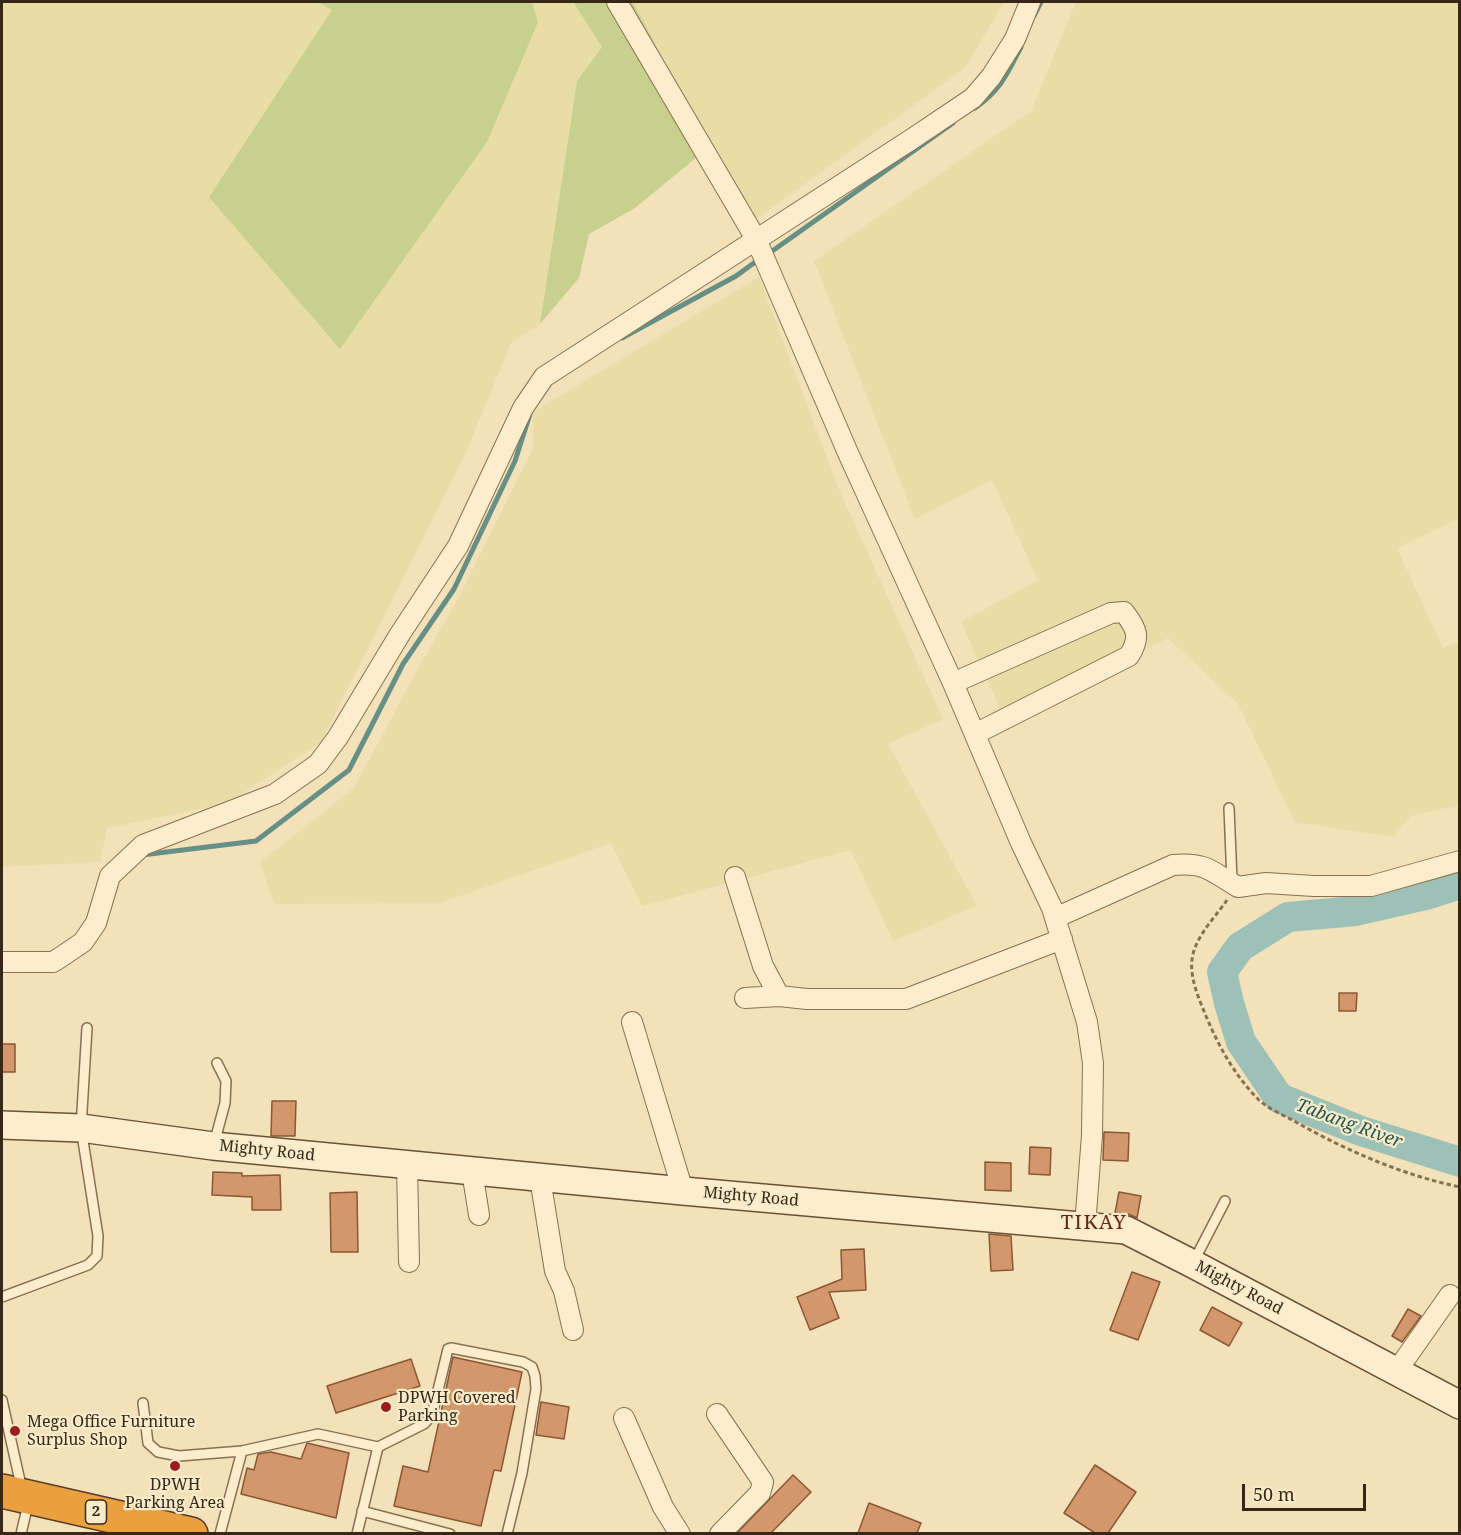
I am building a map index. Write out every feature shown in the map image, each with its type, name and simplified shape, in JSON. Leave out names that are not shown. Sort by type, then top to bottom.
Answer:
[{"type":"highway","name":"2","points":[[18,1494],[103,1519],[191,1533]]},
{"type":"street","points":[[617,2],[756,239],[1055,918],[1087,1022],[1093,1063],[1092,1135],[1085,1226]]},
{"type":"street","points":[[2,962],[53,962],[61,957],[83,942],[96,923],[110,876],[143,845],[275,794],[318,764],[338,737],[400,634],[458,546],[523,408],[544,377],[973,98],[991,77],[1015,39],[1030,2]]},
{"type":"street","points":[[953,683],[1111,613],[1124,612],[1136,628],[1136,645],[1129,656],[975,735]]},
{"type":"street","points":[[1055,918],[1173,865],[1191,863],[1217,872],[1235,885],[1266,883],[1371,886],[1460,861]]},
{"type":"street","points":[[735,877],[764,966],[779,996]]},
{"type":"street","points":[[745,998],[779,996],[807,999],[906,999],[1062,939]]},
{"type":"street","points":[[633,1022],[683,1191]]},
{"type":"street","name":"Mighty Road","points":[[2,1125],[81,1128],[213,1146],[540,1178],[1126,1230],[1460,1405]]},
{"type":"street","points":[[407,1165],[409,1262]]},
{"type":"street","points":[[472,1171],[479,1215]]},
{"type":"street","points":[[540,1178],[555,1271],[564,1291],[573,1330]]},
{"type":"street","points":[[1396,1372],[1450,1295]]},
{"type":"street","points":[[717,1414],[763,1482],[760,1493],[720,1533]]},
{"type":"street","points":[[624,1418],[663,1507],[680,1533]]},
{"type":"lane","points":[[1229,808],[1235,885]]},
{"type":"lane","points":[[2,1297],[88,1265],[97,1256],[98,1236],[81,1128],[87,1028]]},
{"type":"lane","points":[[213,1146],[225,1103],[226,1081],[217,1063]]},
{"type":"lane","points":[[1193,1264],[1225,1201]]},
{"type":"lane","points":[[143,1403],[148,1443],[159,1452],[178,1456],[242,1451],[318,1434],[378,1447],[424,1424],[432,1415],[447,1352],[451,1348],[523,1362],[532,1367],[536,1389],[522,1473],[507,1533]]},
{"type":"lane","points":[[2,1400],[18,1494],[21,1533]]},
{"type":"lane","points":[[357,1533],[378,1447]]},
{"type":"lane","points":[[220,1533],[242,1451]]},
{"type":"lane","points":[[362,1510],[450,1533]]},
{"type":"path","points":[[1235,885],[1193,953],[1192,975],[1202,1007],[1216,1039],[1239,1078],[1262,1102],[1329,1141],[1429,1181],[1460,1186]]},
{"type":"shaded area","points":[[2,2],[317,2],[332,10],[209,197],[538,23],[532,2],[573,2],[602,47],[577,81],[540,324],[511,343],[465,455],[321,742],[228,803],[107,828],[100,862],[2,867]]},
{"type":"shaded area","points":[[633,2],[1004,2],[965,68],[755,220],[710,148]]},
{"type":"shaded area","points":[[1076,2],[1459,2],[1459,518],[1397,548],[1443,648],[1459,642],[1459,805],[1411,816],[1393,837],[1295,822],[1238,704],[1168,638],[1007,724],[961,622],[1038,580],[992,480],[915,519],[814,261],[1031,111]]},
{"type":"shaded area","points":[[759,277],[837,485],[943,719],[888,744],[977,906],[893,941],[851,850],[642,906],[611,843],[440,903],[274,904],[260,862],[354,788],[458,599],[533,448],[533,412]]},
{"type":"green space","points":[[317,2],[532,2],[538,22],[487,142],[340,349],[209,197],[332,10]]},
{"type":"green space","points":[[573,2],[633,2],[710,148],[635,208],[589,234],[579,278],[540,324],[577,81],[602,47]]},
{"type":"building","points":[[1339,993],[1357,993],[1356,1011],[1339,1011]]},
{"type":"building","points":[[2,1044],[15,1044],[15,1072],[2,1072]]},
{"type":"building","points":[[272,1101],[296,1101],[295,1136],[271,1136]]},
{"type":"building","points":[[1104,1132],[1129,1133],[1128,1161],[1103,1160]]},
{"type":"building","points":[[1030,1147],[1051,1148],[1050,1175],[1029,1174]]},
{"type":"building","points":[[985,1162],[1011,1163],[1011,1191],[985,1190]]},
{"type":"building","points":[[213,1172],[242,1173],[242,1176],[280,1175],[281,1210],[252,1210],[252,1197],[212,1195]]},
{"type":"building","points":[[357,1192],[358,1252],[331,1252],[330,1193]]},
{"type":"building","points":[[1119,1192],[1141,1196],[1137,1218],[1128,1214],[1115,1213]]},
{"type":"building","points":[[989,1234],[1011,1236],[1013,1270],[991,1271]]},
{"type":"building","points":[[864,1249],[866,1290],[829,1292],[839,1318],[810,1330],[797,1297],[842,1279],[841,1250]]},
{"type":"building","points":[[1132,1272],[1160,1282],[1138,1340],[1110,1330]]},
{"type":"building","points":[[1212,1307],[1242,1323],[1229,1346],[1200,1330]]},
{"type":"building","points":[[1408,1309],[1421,1316],[1402,1342],[1392,1336]]},
{"type":"building","points":[[453,1357],[522,1372],[501,1471],[494,1470],[481,1526],[394,1506],[403,1466],[428,1472]]},
{"type":"building","points":[[411,1359],[420,1386],[336,1413],[327,1386]]},
{"type":"building","points":[[541,1402],[569,1407],[564,1439],[536,1435]]},
{"type":"building","points":[[307,1443],[349,1453],[336,1518],[241,1494],[247,1468],[254,1470],[258,1454],[271,1452],[301,1459]]},
{"type":"building","points":[[1095,1465],[1136,1492],[1108,1533],[1095,1533],[1064,1513]]},
{"type":"building","points":[[793,1475],[811,1492],[771,1533],[737,1533]]},
{"type":"building","points":[[869,1503],[921,1523],[917,1533],[858,1533]]},
{"type":"waterway","points":[[1034,16],[1041,2]]},
{"type":"waterway","points":[[975,108],[997,88],[1021,47]]},
{"type":"waterway","points":[[768,254],[953,123]]},
{"type":"waterway","points":[[622,338],[736,276],[758,260]]},
{"type":"waterway","points":[[142,855],[256,841],[349,770],[403,664],[454,589],[515,461],[530,414]]},
{"type":"waterway","name":"Tabang River","points":[[1460,884],[1426,895],[1356,911],[1288,917],[1240,947],[1222,972],[1241,1042],[1279,1098],[1361,1131],[1460,1162]]},
{"type":"place","name":"DPWH Covered Parking","points":[[386,1407]]},
{"type":"place","name":"Mega Office Furniture Surplus Shop","points":[[15,1431]]},
{"type":"place","name":"DPWH Parking Area","points":[[175,1466]]},
{"type":"district","name":"TIKAY","points":[[1094,1223]]}]
